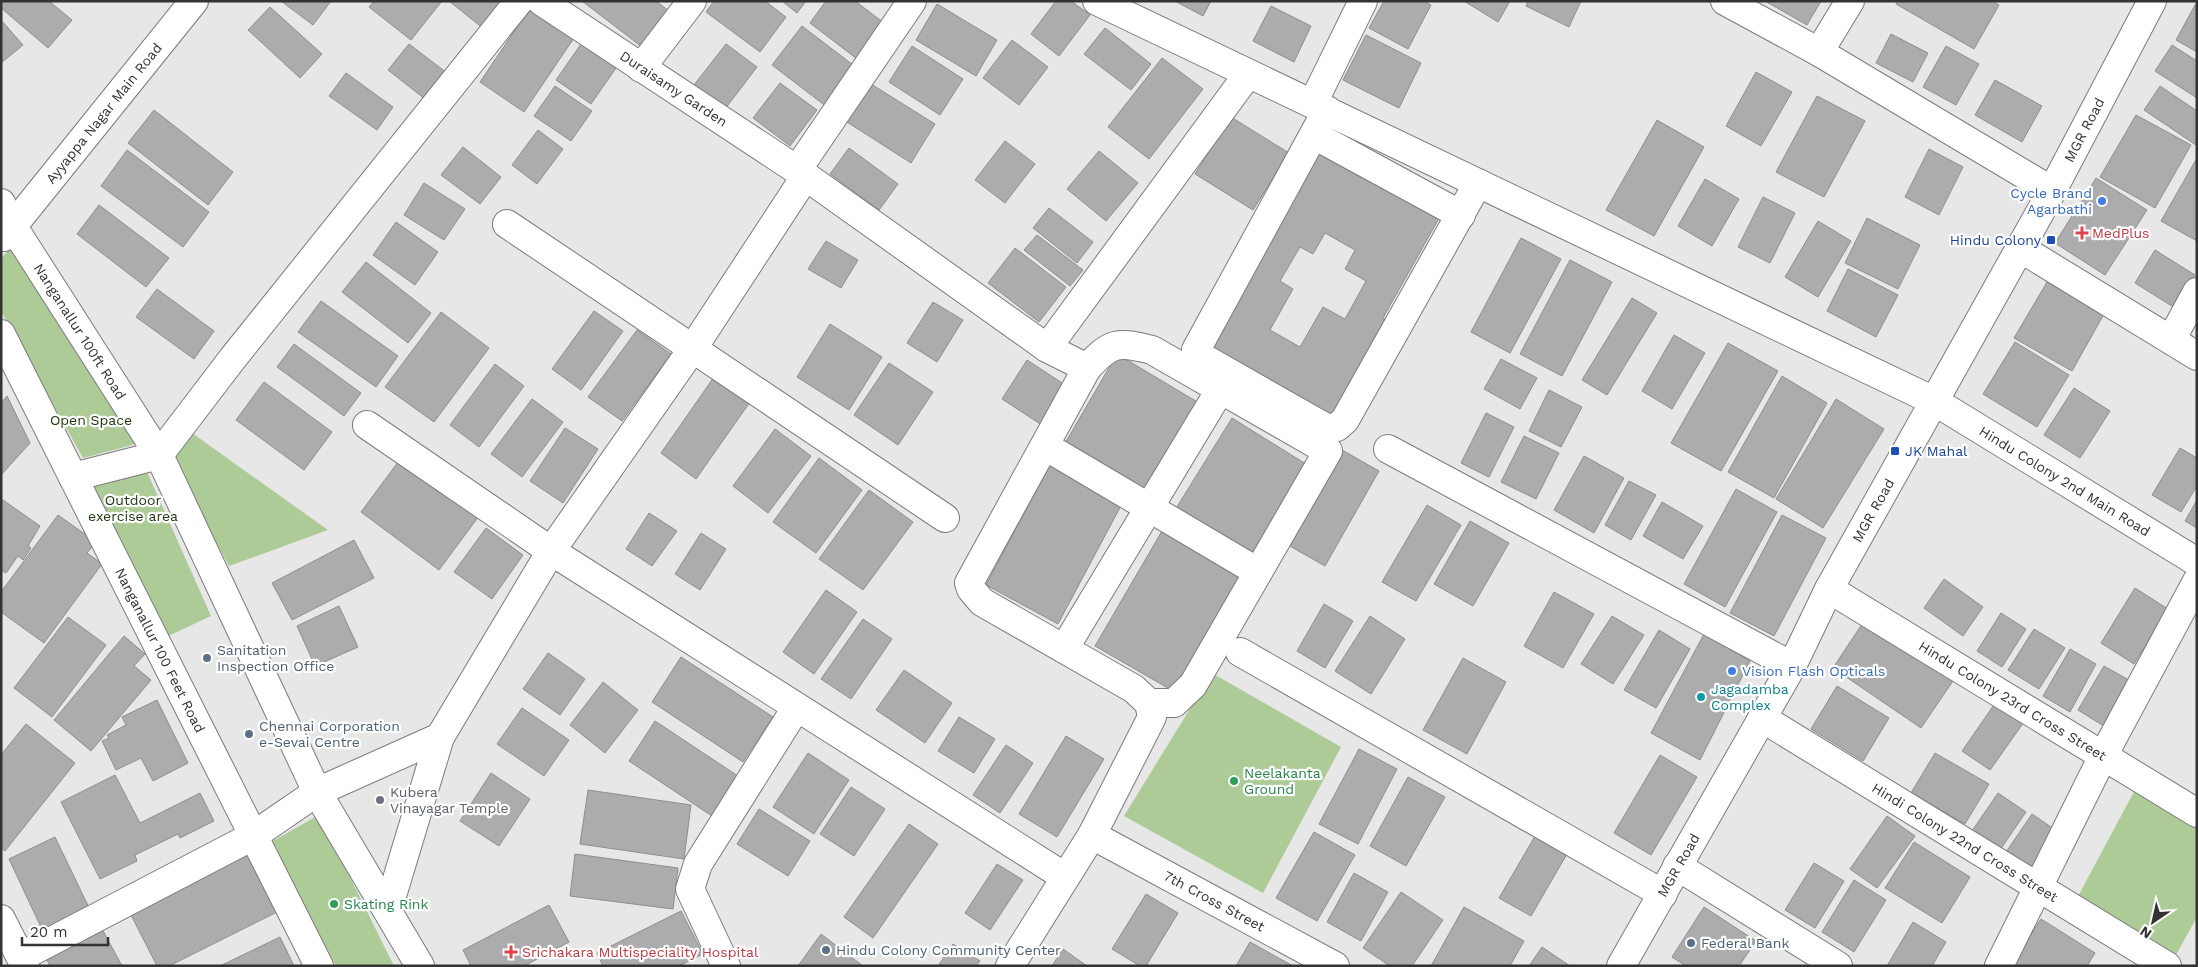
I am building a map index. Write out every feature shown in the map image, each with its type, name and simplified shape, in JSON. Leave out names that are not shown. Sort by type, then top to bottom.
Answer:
[{"type":"street","name":"Ayyappa Nagar Main Road","points":[[5,223],[194,1]]},
{"type":"street","points":[[73,478],[159,455],[233,358],[519,1]]},
{"type":"street","name":"Duraisamy Garden","points":[[541,1],[801,174],[1047,348],[1087,368]]},
{"type":"street","points":[[641,68],[692,1]]},
{"type":"street","points":[[388,909],[440,737],[551,551],[693,348],[801,174],[912,1]]},
{"type":"street","name":"Hindu Colony 2nd Main Road","points":[[1097,1],[1934,401],[2197,562]]},
{"type":"street","points":[[1363,1],[1320,107],[1314,134],[1196,350],[1198,355],[1328,428],[1337,427],[1345,420],[1478,183]]},
{"type":"street","points":[[1725,1],[1819,52],[2052,191]]},
{"type":"street","points":[[1819,52],[1850,1]]},
{"type":"street","name":"MGR Road","points":[[1621,966],[1792,666],[1829,589],[2052,191],[2152,1]]},
{"type":"street","points":[[1047,348],[1248,74]]},
{"type":"street","points":[[1314,134],[1461,215]]},
{"type":"street","name":"Nanganallur 100ft Road","points":[[5,223],[159,455],[317,792],[420,966]]},
{"type":"street","points":[[507,224],[945,518]]},
{"type":"street","points":[[2020,248],[2197,356]]},
{"type":"street","points":[[2171,340],[2197,292]]},
{"type":"street","name":"Nanganallur 100 Feet Road","points":[[1,334],[319,966]]},
{"type":"street","points":[[1010,966],[1092,835],[1152,717],[1149,703],[1134,689],[982,602],[971,589],[969,583],[1087,368],[1102,352],[1114,346],[1128,344],[1152,350],[1328,450],[1193,685],[1174,702],[1149,703]]},
{"type":"street","points":[[1064,650],[1220,390]]},
{"type":"street","points":[[367,424],[551,551],[1065,877]]},
{"type":"street","points":[[1045,446],[1258,572]]},
{"type":"street","points":[[1388,449],[1792,666]]},
{"type":"street","points":[[1999,966],[2103,756],[2197,581]]},
{"type":"street","name":"Hindu Colony 23rd Cross Street","points":[[1829,589],[2197,813]]},
{"type":"street","points":[[1240,652],[1663,894]]},
{"type":"street","points":[[726,966],[690,889],[698,864],[796,708]]},
{"type":"street","name":"Hindi Colony 22nd Cross Street","points":[[1762,718],[2167,966]]},
{"type":"street","points":[[1,920],[23,961],[253,836],[317,792],[440,737]]},
{"type":"street","name":"7th Cross Street","points":[[1092,835],[1335,966]]},
{"type":"street","points":[[1677,866],[1838,966]]},
{"type":"green space","name":"Open Space","points":[[14,243],[136,444],[83,458],[1,311],[1,259]]},
{"type":"green space","points":[[192,433],[328,530],[229,566],[172,462]]},
{"type":"green space","name":"Outdoor exercise area","points":[[143,463],[211,616],[164,638],[91,484]]},
{"type":"green space","name":"Neelakanta Ground","points":[[1212,673],[1341,747],[1263,893],[1124,816]]},
{"type":"green space","points":[[2137,786],[2197,821],[2197,917],[2172,962],[2075,902]]},
{"type":"green space","name":"Skating Rink","points":[[319,815],[394,966],[336,966],[271,842]]},
{"type":"building","points":[[1,1],[49,1],[72,20],[48,48],[1,8]]},
{"type":"building","points":[[281,1],[331,1],[313,25]]},
{"type":"building","points":[[374,1],[442,1],[411,40],[369,7]]},
{"type":"building","points":[[449,1],[505,1],[484,29]]},
{"type":"building","points":[[582,1],[656,1],[669,11],[642,47]]},
{"type":"building","points":[[714,1],[765,1],[786,17],[760,52],[706,12]]},
{"type":"building","points":[[782,1],[806,1],[797,13]]},
{"type":"building","points":[[826,1],[855,1],[888,26],[861,62],[810,23]]},
{"type":"building","points":[[1056,1],[1071,1],[1090,15],[1059,56],[1031,34]]},
{"type":"building","points":[[1175,1],[1211,1],[1203,16]]},
{"type":"building","points":[[1384,1],[1424,1],[1431,5],[1408,49],[1369,28]]},
{"type":"building","points":[[1464,1],[1510,1],[1498,22]]},
{"type":"building","points":[[1528,1],[1581,1],[1569,27],[1526,6]]},
{"type":"building","points":[[1765,1],[1821,1],[1807,25]]},
{"type":"building","points":[[1897,1],[1992,1],[1999,5],[1974,49],[1896,4]]},
{"type":"building","points":[[937,4],[997,40],[976,76],[916,40]]},
{"type":"building","points":[[532,5],[576,35],[524,112],[480,82]]},
{"type":"building","points":[[2195,5],[2197,6],[2197,52],[2176,40]]},
{"type":"building","points":[[1271,6],[1311,26],[1294,62],[1253,41]]},
{"type":"building","points":[[270,7],[322,54],[300,78],[248,30]]},
{"type":"building","points":[[1,20],[23,45],[1,63]]},
{"type":"building","points":[[802,26],[857,68],[827,107],[772,65]]},
{"type":"building","points":[[1105,28],[1151,64],[1131,90],[1084,54]]},
{"type":"building","points":[[1891,34],[1928,53],[1913,82],[1876,63]]},
{"type":"building","points":[[1366,35],[1421,63],[1399,108],[1343,80]]},
{"type":"building","points":[[1012,40],[1048,67],[1019,105],[983,78]]},
{"type":"building","points":[[409,44],[447,73],[425,99],[388,70]]},
{"type":"building","points":[[581,44],[616,68],[591,104],[556,80]]},
{"type":"building","points":[[726,44],[757,67],[725,109],[694,85]]},
{"type":"building","points":[[2172,45],[2197,61],[2197,98],[2155,71]]},
{"type":"building","points":[[912,46],[963,79],[940,115],[889,82]]},
{"type":"building","points":[[1946,46],[1979,64],[1956,105],[1923,87]]},
{"type":"building","points":[[1162,58],[1203,89],[1149,159],[1108,127]]},
{"type":"building","points":[[1756,72],[1792,92],[1761,146],[1726,126]]},
{"type":"building","points":[[346,73],[393,107],[377,130],[329,96]]},
{"type":"building","points":[[1995,80],[2042,106],[2022,142],[1975,115]]},
{"type":"building","points":[[780,83],[817,110],[790,146],[753,118]]},
{"type":"building","points":[[871,84],[935,124],[911,163],[847,122]]},
{"type":"building","points":[[555,86],[592,111],[571,141],[534,116]]},
{"type":"building","points":[[2160,86],[2197,111],[2196,145],[2144,110]]},
{"type":"building","points":[[1817,96],[1865,121],[1824,197],[1776,172]]},
{"type":"building","points":[[154,110],[233,172],[208,205],[128,143]]},
{"type":"building","points":[[2136,115],[2191,145],[2155,208],[2100,177]]},
{"type":"building","points":[[1231,117],[1289,153],[1253,210],[1195,174]]},
{"type":"building","points":[[1657,120],[1704,147],[1654,236],[1606,210]]},
{"type":"building","points":[[538,130],[563,149],[537,184],[512,165]]},
{"type":"building","points":[[1005,141],[1035,164],[1005,203],[975,180]]},
{"type":"building","points":[[1317,143],[1442,213],[1383,318],[1392,323],[1334,425],[1200,350]],"holes":[[[1325,233],[1355,250],[1345,269],[1366,281],[1345,319],[1323,307],[1300,347],[1270,330],[1293,289],[1280,281],[1300,247],[1313,254]]]},
{"type":"building","points":[[463,147],[501,177],[480,204],[441,175]]},
{"type":"building","points":[[849,148],[898,184],[879,210],[830,174]]},
{"type":"building","points":[[1929,149],[1963,167],[1939,215],[1905,197]]},
{"type":"building","points":[[127,150],[209,212],[183,247],[101,186]]},
{"type":"building","points":[[1099,151],[1138,183],[1106,221],[1067,189]]},
{"type":"building","points":[[2197,158],[2197,241],[2161,221]]},
{"type":"building","points":[[2096,178],[2147,210],[2105,275],[2055,243]]},
{"type":"building","points":[[1705,179],[1739,199],[1712,246],[1678,226]]},
{"type":"building","points":[[424,183],[465,209],[444,240],[404,215]]},
{"type":"building","points":[[1763,197],[1795,213],[1770,263],[1738,247]]},
{"type":"building","points":[[99,205],[169,258],[146,287],[77,234]]},
{"type":"building","points":[[1049,208],[1093,242],[1077,263],[1033,228]]},
{"type":"building","points":[[1867,218],[1920,245],[1898,289],[1845,263]]},
{"type":"building","points":[[1818,221],[1851,241],[1818,297],[1785,277]]},
{"type":"building","points":[[396,222],[438,252],[415,285],[373,255]]},
{"type":"building","points":[[1037,235],[1083,270],[1070,286],[1024,250]]},
{"type":"building","points":[[1521,238],[1561,259],[1510,353],[1471,332]]},
{"type":"building","points":[[826,241],[858,260],[841,288],[808,269]]},
{"type":"building","points":[[1015,248],[1066,287],[1039,322],[988,283]]},
{"type":"building","points":[[2155,250],[2195,275],[2175,308],[2135,283]]},
{"type":"building","points":[[1570,260],[1612,282],[1562,376],[1520,354]]},
{"type":"building","points":[[366,262],[431,313],[408,343],[342,292]]},
{"type":"building","points":[[1848,269],[1898,295],[1876,337],[1827,311]]},
{"type":"building","points":[[2047,282],[2104,314],[2072,371],[2014,338]]},
{"type":"building","points":[[157,289],[214,331],[194,359],[136,317]]},
{"type":"building","points":[[1632,298],[1657,313],[1607,395],[1582,380]]},
{"type":"building","points":[[321,301],[398,356],[376,387],[298,332]]},
{"type":"building","points":[[933,302],[963,320],[937,362],[907,343]]},
{"type":"building","points":[[594,311],[623,331],[581,390],[552,369]]},
{"type":"building","points":[[441,312],[489,348],[434,422],[385,387]]},
{"type":"building","points":[[830,324],[882,357],[849,410],[797,377]]},
{"type":"building","points":[[637,330],[671,354],[622,421],[588,397]]},
{"type":"building","points":[[1674,335],[1705,353],[1672,409],[1642,391]]},
{"type":"building","points":[[2015,342],[2069,375],[2037,427],[1983,394]]},
{"type":"building","points":[[1728,343],[1778,371],[1721,471],[1671,443]]},
{"type":"building","points":[[294,344],[361,393],[344,416],[277,367]]},
{"type":"building","points":[[1117,354],[1199,403],[1146,493],[1064,445]]},
{"type":"building","points":[[1501,359],[1537,378],[1520,409],[1484,389]]},
{"type":"building","points":[[1027,360],[1073,390],[1048,429],[1002,399]]},
{"type":"building","points":[[889,363],[933,392],[898,445],[854,415]]},
{"type":"building","points":[[495,364],[524,386],[479,447],[450,425]]},
{"type":"building","points":[[1782,376],[1827,403],[1774,498],[1728,472]]},
{"type":"building","points":[[714,377],[750,402],[696,479],[661,453]]},
{"type":"building","points":[[264,382],[332,432],[304,470],[236,420]]},
{"type":"building","points":[[2074,388],[2110,411],[2080,458],[2044,435]]},
{"type":"building","points":[[1549,390],[1582,407],[1561,447],[1529,431]]},
{"type":"building","points":[[7,396],[30,443],[1,475],[1,403]]},
{"type":"building","points":[[532,399],[563,422],[522,477],[491,454]]},
{"type":"building","points":[[1836,399],[1884,429],[1823,528],[1776,499]]},
{"type":"building","points":[[1486,413],[1514,427],[1489,477],[1461,463]]},
{"type":"building","points":[[1232,418],[1314,469],[1257,561],[1175,510]]},
{"type":"building","points":[[565,428],[598,449],[563,503],[530,481]]},
{"type":"building","points":[[775,429],[811,456],[768,513],[733,486]]},
{"type":"building","points":[[1524,436],[1559,453],[1536,499],[1501,482]]},
{"type":"building","points":[[2180,448],[2197,458],[2197,486],[2181,512],[2152,495]]},
{"type":"building","points":[[1342,450],[1379,471],[1325,566],[1288,545]]},
{"type":"building","points":[[1584,456],[1624,478],[1594,533],[1554,510]]},
{"type":"building","points":[[401,458],[479,516],[439,570],[361,512]]},
{"type":"building","points":[[819,458],[862,490],[816,553],[773,522]]},
{"type":"building","points":[[1052,461],[1124,500],[1058,624],[986,585]]},
{"type":"building","points":[[1629,481],[1656,495],[1631,540],[1605,525]]},
{"type":"building","points":[[1736,489],[1777,512],[1725,607],[1684,584]]},
{"type":"building","points":[[869,490],[913,522],[863,590],[819,559]]},
{"type":"building","points":[[3,500],[40,526],[28,546],[31,548],[23,560],[18,556],[6,573],[1,570],[1,502]]},
{"type":"building","points":[[2197,500],[2197,528],[2185,521]]},
{"type":"building","points":[[1662,502],[1703,526],[1683,559],[1643,536]]},
{"type":"building","points":[[1427,505],[1461,525],[1416,601],[1382,582]]},
{"type":"building","points":[[649,513],[677,531],[652,566],[626,549]]},
{"type":"building","points":[[58,515],[96,542],[87,553],[102,564],[44,643],[1,612],[1,592]]},
{"type":"building","points":[[1782,515],[1826,538],[1774,636],[1730,613]]},
{"type":"building","points":[[1470,521],[1509,543],[1473,606],[1434,584]]},
{"type":"building","points":[[486,528],[523,555],[492,599],[454,572]]},
{"type":"building","points":[[1162,531],[1240,576],[1173,691],[1095,646]]},
{"type":"building","points":[[701,533],[726,549],[700,590],[675,574]]},
{"type":"building","points":[[354,540],[374,578],[292,620],[272,583]]},
{"type":"building","points":[[1944,579],[1983,607],[1963,636],[1924,608]]},
{"type":"building","points":[[2135,588],[2168,609],[2134,664],[2101,643]]},
{"type":"building","points":[[826,590],[857,612],[814,674],[783,652]]},
{"type":"building","points":[[1554,592],[1594,614],[1563,668],[1524,646]]},
{"type":"building","points":[[1324,604],[1353,621],[1325,668],[1297,651]]},
{"type":"building","points":[[339,606],[358,647],[315,666],[297,626]]},
{"type":"building","points":[[2001,613],[2026,629],[2002,667],[1977,651]]},
{"type":"building","points":[[1370,616],[1405,639],[1371,694],[1335,671]]},
{"type":"building","points":[[1612,616],[1644,635],[1613,684],[1581,664]]},
{"type":"building","points":[[68,617],[106,645],[52,717],[14,688]]},
{"type":"building","points":[[863,619],[892,639],[851,699],[821,679]]},
{"type":"building","points":[[1864,621],[1953,681],[1921,728],[1833,668]]},
{"type":"building","points":[[2034,629],[2065,648],[2039,689],[2008,670]]},
{"type":"building","points":[[1659,630],[1690,649],[1656,708],[1624,690]]},
{"type":"building","name":"Jagadamba Complex","points":[[1704,634],[1750,661],[1700,760],[1651,733]]},
{"type":"building","points":[[124,636],[145,654],[134,666],[151,680],[91,751],[54,720]]},
{"type":"building","points":[[2070,649],[2096,664],[2070,712],[2043,696]]},
{"type":"building","points":[[548,653],[585,679],[560,715],[523,689]]},
{"type":"building","points":[[681,657],[773,717],[743,762],[652,702]]},
{"type":"building","points":[[1463,658],[1506,682],[1467,754],[1423,730]]},
{"type":"building","points":[[2104,666],[2134,683],[2107,728],[2078,710]]},
{"type":"building","points":[[904,670],[952,703],[925,743],[876,710]]},
{"type":"building","points":[[603,682],[638,710],[605,753],[570,725]]},
{"type":"building","points":[[1837,686],[1889,718],[1863,761],[1811,729]]},
{"type":"building","points":[[157,700],[188,763],[153,781],[141,758],[116,770],[102,741],[109,738],[107,735],[126,725],[122,717]]},
{"type":"building","points":[[1996,702],[2024,722],[1990,770],[1962,751]]},
{"type":"building","points":[[522,708],[569,740],[544,776],[497,744]]},
{"type":"building","points":[[959,717],[995,739],[974,773],[938,751]]},
{"type":"building","points":[[655,721],[738,776],[712,816],[629,761]]},
{"type":"building","points":[[26,724],[75,763],[5,851],[1,848],[1,755]]},
{"type":"building","points":[[1066,736],[1104,759],[1057,837],[1019,814]]},
{"type":"building","points":[[1006,745],[1033,763],[1000,813],[973,795]]},
{"type":"building","points":[[1359,749],[1397,769],[1358,844],[1319,824]]},
{"type":"building","points":[[808,753],[849,780],[814,834],[773,807]]},
{"type":"building","points":[[1935,753],[1989,784],[1965,824],[1911,793]]},
{"type":"building","points":[[1660,755],[1697,777],[1651,855],[1614,833]]},
{"type":"building","points":[[491,773],[530,799],[499,846],[460,821]]},
{"type":"building","points":[[115,775],[140,823],[200,793],[214,821],[180,838],[178,834],[135,855],[137,861],[100,879],[61,802]]},
{"type":"building","points":[[1408,777],[1445,797],[1406,866],[1370,846]]},
{"type":"building","points":[[851,787],[885,809],[854,856],[820,834]]},
{"type":"building","points":[[588,790],[691,805],[684,859],[580,844]]},
{"type":"building","points":[[1998,793],[2026,812],[2000,850],[1972,831]]},
{"type":"building","points":[[759,809],[810,841],[788,876],[737,844]]},
{"type":"building","points":[[2032,814],[2057,831],[2030,869],[2006,852]]},
{"type":"building","points":[[1887,816],[1915,836],[1877,888],[1850,869]]},
{"type":"building","points":[[909,824],[938,844],[873,938],[844,917]]},
{"type":"building","points":[[1314,832],[1355,855],[1317,921],[1276,898]]},
{"type":"building","points":[[1535,836],[1567,854],[1531,916],[1499,898]]},
{"type":"building","points":[[55,837],[93,916],[46,938],[9,859]]},
{"type":"building","points":[[1914,842],[1970,877],[1942,923],[1885,888]]},
{"type":"building","points":[[247,854],[277,912],[169,966],[157,966],[130,913]]},
{"type":"building","points":[[575,854],[678,868],[673,909],[570,896]]},
{"type":"building","points":[[1814,863],[1844,881],[1815,928],[1785,910]]},
{"type":"building","points":[[997,864],[1023,880],[990,930],[965,913]]},
{"type":"building","points":[[1354,873],[1388,892],[1361,941],[1327,922]]},
{"type":"building","points":[[1854,880],[1886,900],[1854,952],[1822,932]]},
{"type":"building","points":[[1401,892],[1443,920],[1412,966],[1390,966],[1363,948]]},
{"type":"building","points":[[1146,894],[1178,913],[1146,966],[1140,966],[1112,949]]},
{"type":"building","points":[[549,905],[569,942],[524,966],[471,966],[463,950]]},
{"type":"building","points":[[1464,907],[1524,941],[1510,966],[1431,966]]},
{"type":"building","points":[[1704,907],[1756,941],[1739,966],[1686,966],[1672,957]]},
{"type":"building","points":[[681,911],[703,954],[679,966],[603,966],[597,953]]},
{"type":"building","points":[[2041,919],[2095,953],[2087,966],[2015,966],[2012,964]]},
{"type":"building","points":[[1913,922],[1946,942],[1932,966],[1887,966]]},
{"type":"building","points":[[101,927],[122,966],[50,966],[45,956]]},
{"type":"building","name":"Hindu Colony Community Center","points":[[821,934],[863,966],[798,966]]},
{"type":"building","points":[[280,937],[294,966],[220,966]]},
{"type":"building","points":[[1250,942],[1293,966],[1236,966]]},
{"type":"building","points":[[953,944],[980,961],[976,966],[938,966]]},
{"type":"building","points":[[1542,947],[1570,966],[1529,966]]},
{"type":"building","points":[[1063,949],[1087,966],[1052,966]]},
{"type":"place","name":"Cycle Brand Agarbathi","points":[[2102,201]]},
{"type":"place","name":"MedPlus","points":[[2082,233]]},
{"type":"place","name":"Hindu Colony","points":[[2051,240]]},
{"type":"place","name":"JK Mahal","points":[[1895,451]]},
{"type":"place","name":"Sanitation Inspection Office","points":[[207,658]]},
{"type":"place","name":"Vision Flash Opticals","points":[[1732,671]]},
{"type":"place","name":"Jagadamba Complex","points":[[1701,697]]},
{"type":"place","name":"Chennai Corporation e-Sevai Centre","points":[[249,734]]},
{"type":"place","name":"Neelakanta Ground","points":[[1234,781]]},
{"type":"place","name":"Kubera Vinayagar Temple","points":[[380,800]]},
{"type":"place","name":"Skating Rink","points":[[334,904]]},
{"type":"place","name":"Federal Bank","points":[[1691,943]]},
{"type":"place","name":"Hindu Colony Community Center","points":[[826,950]]},
{"type":"place","name":"Srichakara Multispeciality Hospital","points":[[511,952]]}]
